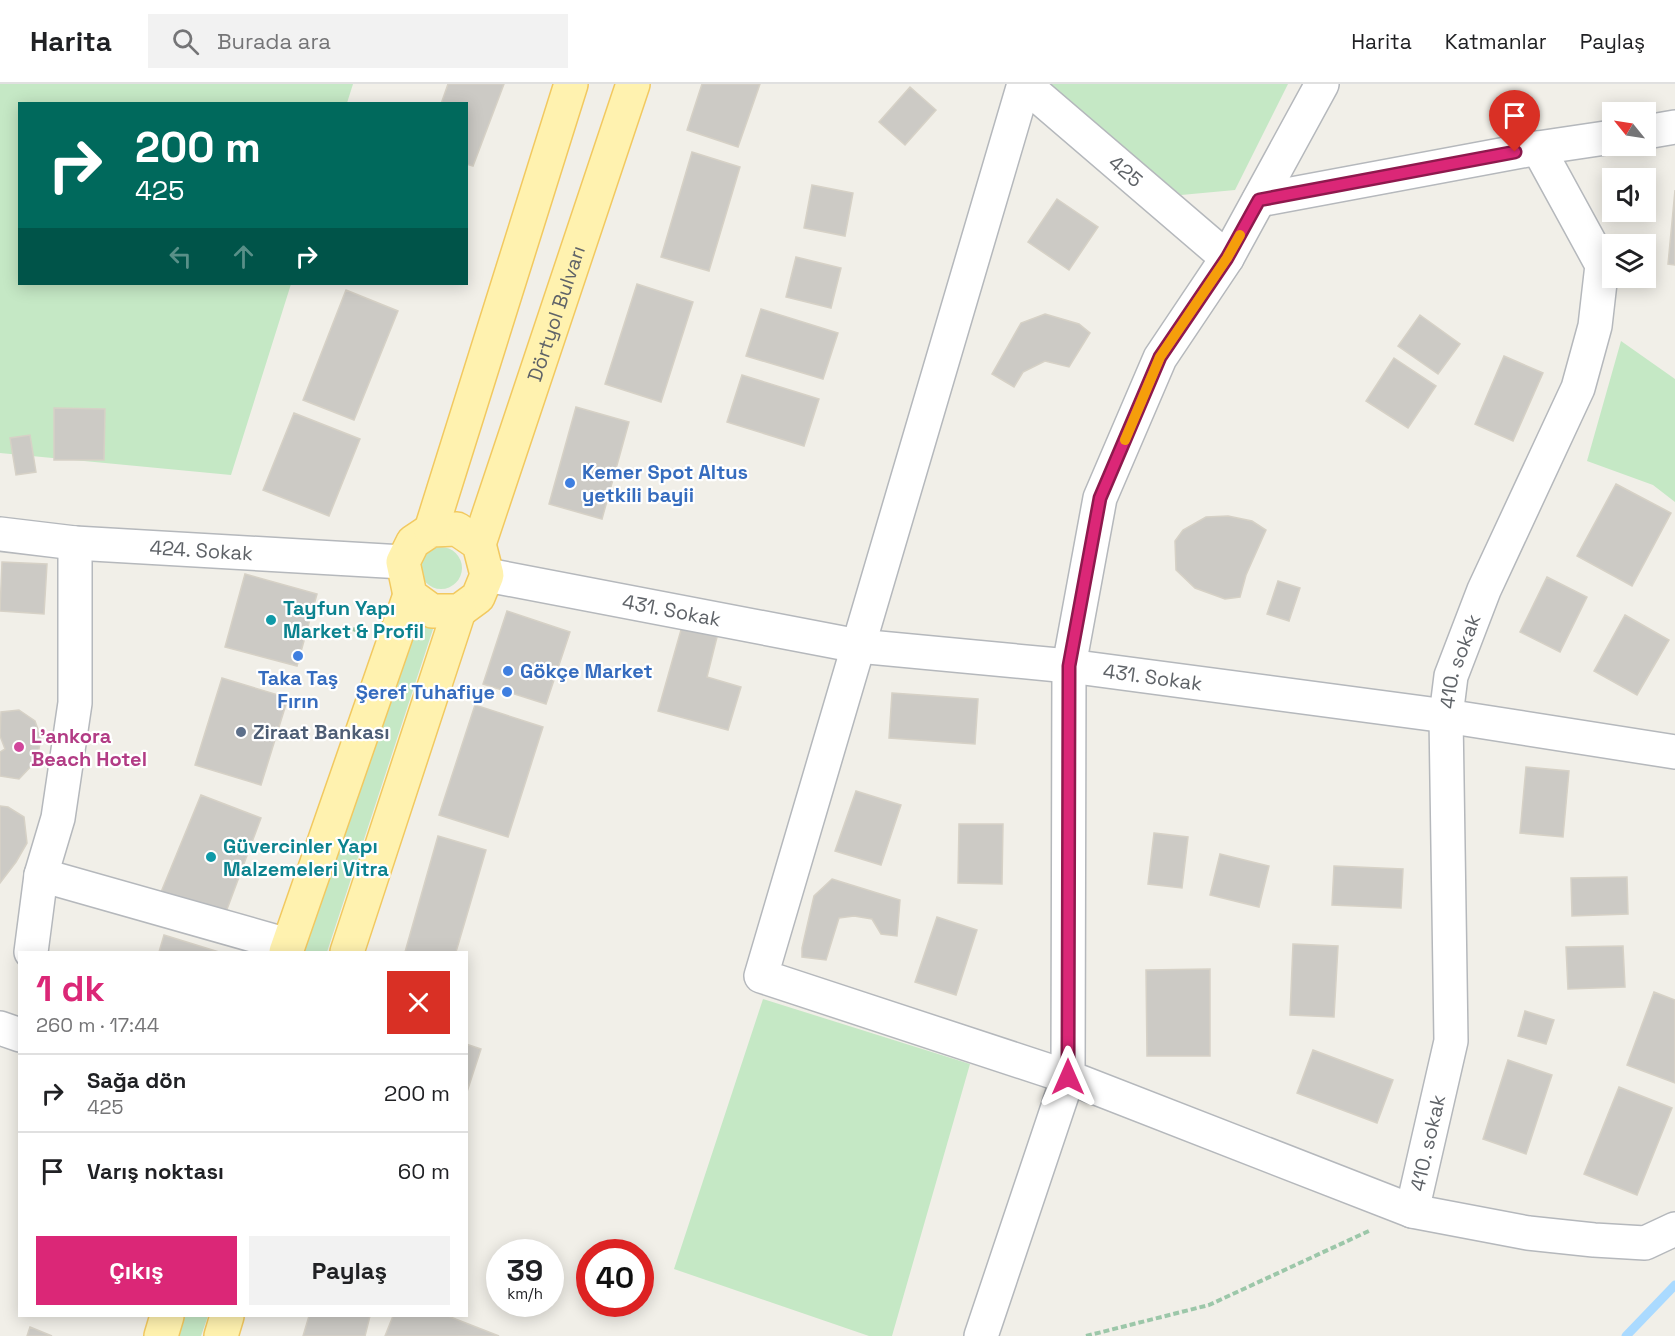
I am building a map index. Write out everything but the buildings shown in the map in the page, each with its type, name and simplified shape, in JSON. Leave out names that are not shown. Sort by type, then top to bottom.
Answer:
[{"type":"main road","points":[[431,530],[571,84]]},
{"type":"main road","name":"Dörtyol Bulvarı","points":[[479,544],[633,84]]},
{"type":"main road","points":[[287,949],[410,595],[403,562],[413,542],[431,530],[458,529],[479,544],[487,575],[478,597],[459,611],[346,951]]},
{"type":"main road","points":[[410,595],[432,611],[459,611]]},
{"type":"main road","points":[[161,1336],[167,1317]]},
{"type":"main road","points":[[221,1336],[227,1317]]},
{"type":"street","name":"425","points":[[1024,84],[1227,258]]},
{"type":"street","points":[[1024,84],[760,976],[1068,1077],[1412,1211],[1528,1233],[1594,1240],[1645,1243],[1675,1229]]},
{"type":"street","points":[[981,1336],[1068,1077],[1069,666],[1100,498],[1160,357],[1227,258],[1322,84]]},
{"type":"street","points":[[1656,130],[1675,127]]},
{"type":"street","points":[[1259,200],[1538,148],[1602,138]]},
{"type":"street","name":"410. sokak","points":[[1412,1211],[1450,1041],[1446,716],[1451,676],[1484,590],[1578,388],[1595,326],[1602,265],[1538,148]]},
{"type":"street","name":"424. Sokak","points":[[0,534],[75,543],[403,562]]},
{"type":"street","points":[[31,951],[41,875],[58,818],[75,703],[75,543]]},
{"type":"street","name":"431. Sokak","points":[[487,575],[858,646],[1069,666],[1446,716],[1675,752]]},
{"type":"street","points":[[41,875],[287,949]]},
{"type":"street","points":[[0,1028],[18,1034]]},
{"type":"path","points":[[1086,1336],[1209,1305],[1412,1211]]},
{"type":"green space","points":[[0,84],[353,84],[347,102],[18,102],[18,285],[291,285],[231,475],[0,453]]},
{"type":"green space","points":[[1047,84],[1288,84],[1235,190],[1181,195]]},
{"type":"green space","points":[[1621,341],[1675,379],[1675,502],[1653,485],[1587,461]]},
{"type":"green space","points":[[441,547],[456,553],[462,568],[456,583],[441,589],[426,583],[420,568],[426,553]]},
{"type":"green space","points":[[410,615],[435,623],[327,951],[302,951]]},
{"type":"green space","points":[[763,999],[970,1064],[892,1336],[869,1336],[674,1269]]},
{"type":"green space","points":[[185,1317],[208,1317],[201,1336],[178,1336]]},
{"type":"waterway","points":[[1626,1336],[1675,1285]]},
{"type":"slow traffic","points":[[1125,440],[1160,357],[1240,235]]},
{"type":"place","name":"Kemer Spot Altus yetkili bayii","points":[[570,483]]},
{"type":"place","name":"Tayfun Yapı Market & Profil","points":[[271,620]]},
{"type":"place","name":"Taka Taş Fırın","points":[[298,656]]},
{"type":"place","name":"Gökçe Market","points":[[508,671]]},
{"type":"place","name":"Şeref Tuhafiye","points":[[507,692]]},
{"type":"place","name":"Ziraat Bankası","points":[[241,732]]},
{"type":"place","name":"L'ankora Beach Hotel","points":[[19,747]]},
{"type":"place","name":"Güvercinler Yapı Malzemeleri Vitra","points":[[211,857]]},
{"type":"route","points":[[1068,1077],[1069,666],[1100,498],[1160,357],[1227,258],[1259,200],[1515,152]]}]
